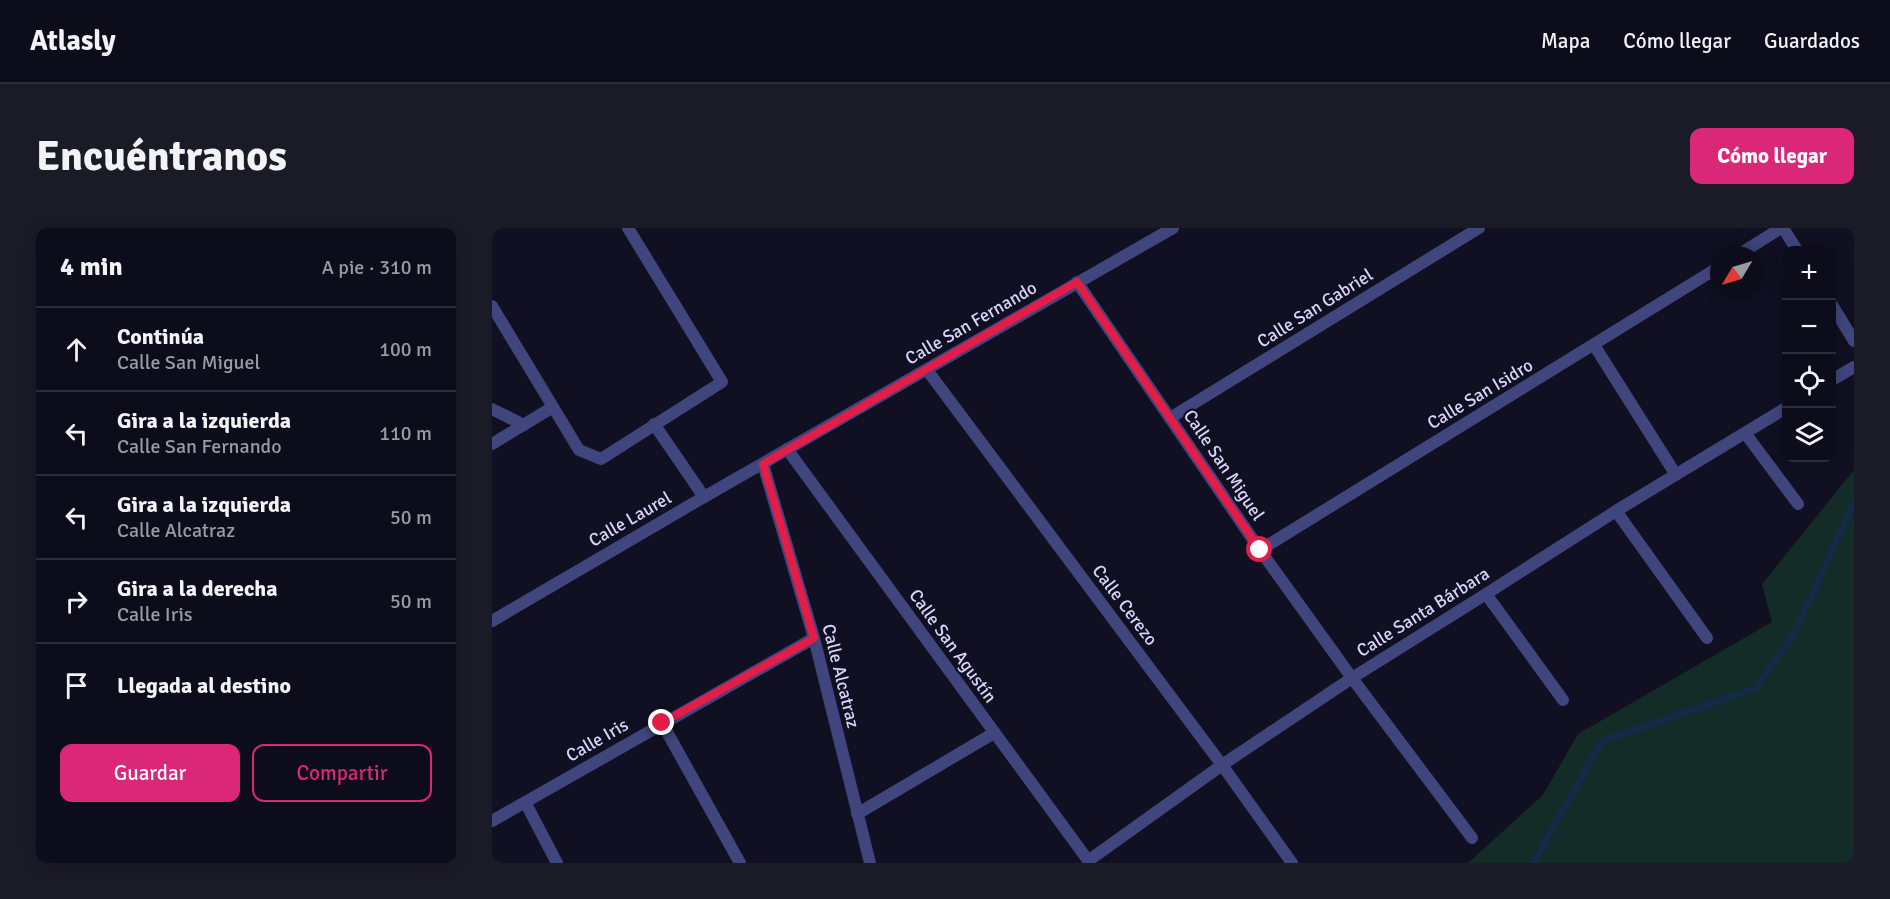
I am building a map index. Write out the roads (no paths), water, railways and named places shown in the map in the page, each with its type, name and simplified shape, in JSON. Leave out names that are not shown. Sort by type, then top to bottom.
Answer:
[{"type":"street","points":[[492,306],[579,450],[601,459],[722,382],[628,228]]},
{"type":"street","name":"Calle San Gabriel","points":[[1170,418],[1479,228]]},
{"type":"street","points":[[1753,246],[1782,228],[1794,246]]},
{"type":"street","name":"Calle San Fernando","points":[[787,449],[1166,230]]},
{"type":"street","name":"Calle San Isidro","points":[[1260,550],[1710,273]]},
{"type":"street","name":"Calle San Miguel","points":[[1077,282],[1260,550],[1472,838]]},
{"type":"street","points":[[1836,312],[1854,341]]},
{"type":"street","points":[[1594,345],[1676,475]]},
{"type":"street","points":[[1836,378],[1854,367]]},
{"type":"street","name":"Calle Cerezo","points":[[927,370],[1222,765],[1292,863]]},
{"type":"street","points":[[492,444],[553,407]]},
{"type":"street","points":[[492,409],[524,425]]},
{"type":"street","name":"Calle Santa Bárbara","points":[[1089,862],[1222,765],[1352,678],[1616,511],[1782,410]]},
{"type":"street","points":[[654,424],[704,497]]},
{"type":"street","points":[[1745,432],[1798,504]]},
{"type":"street","name":"Calle Laurel","points":[[492,621],[787,449]]},
{"type":"street","name":"Calle San Agustín","points":[[787,449],[1089,862]]},
{"type":"street","name":"Calle Alcatraz","points":[[763,464],[814,638],[870,863]]},
{"type":"street","points":[[1616,511],[1707,638]]},
{"type":"street","points":[[1486,594],[1563,700]]},
{"type":"street","name":"Calle Iris","points":[[492,821],[814,638]]},
{"type":"street","points":[[662,723],[740,863]]},
{"type":"street","points":[[857,814],[994,733]]},
{"type":"street","points":[[525,802],[557,863]]},
{"type":"waterway","points":[[1533,863],[1602,741],[1756,688],[1795,632],[1854,502]]}]
